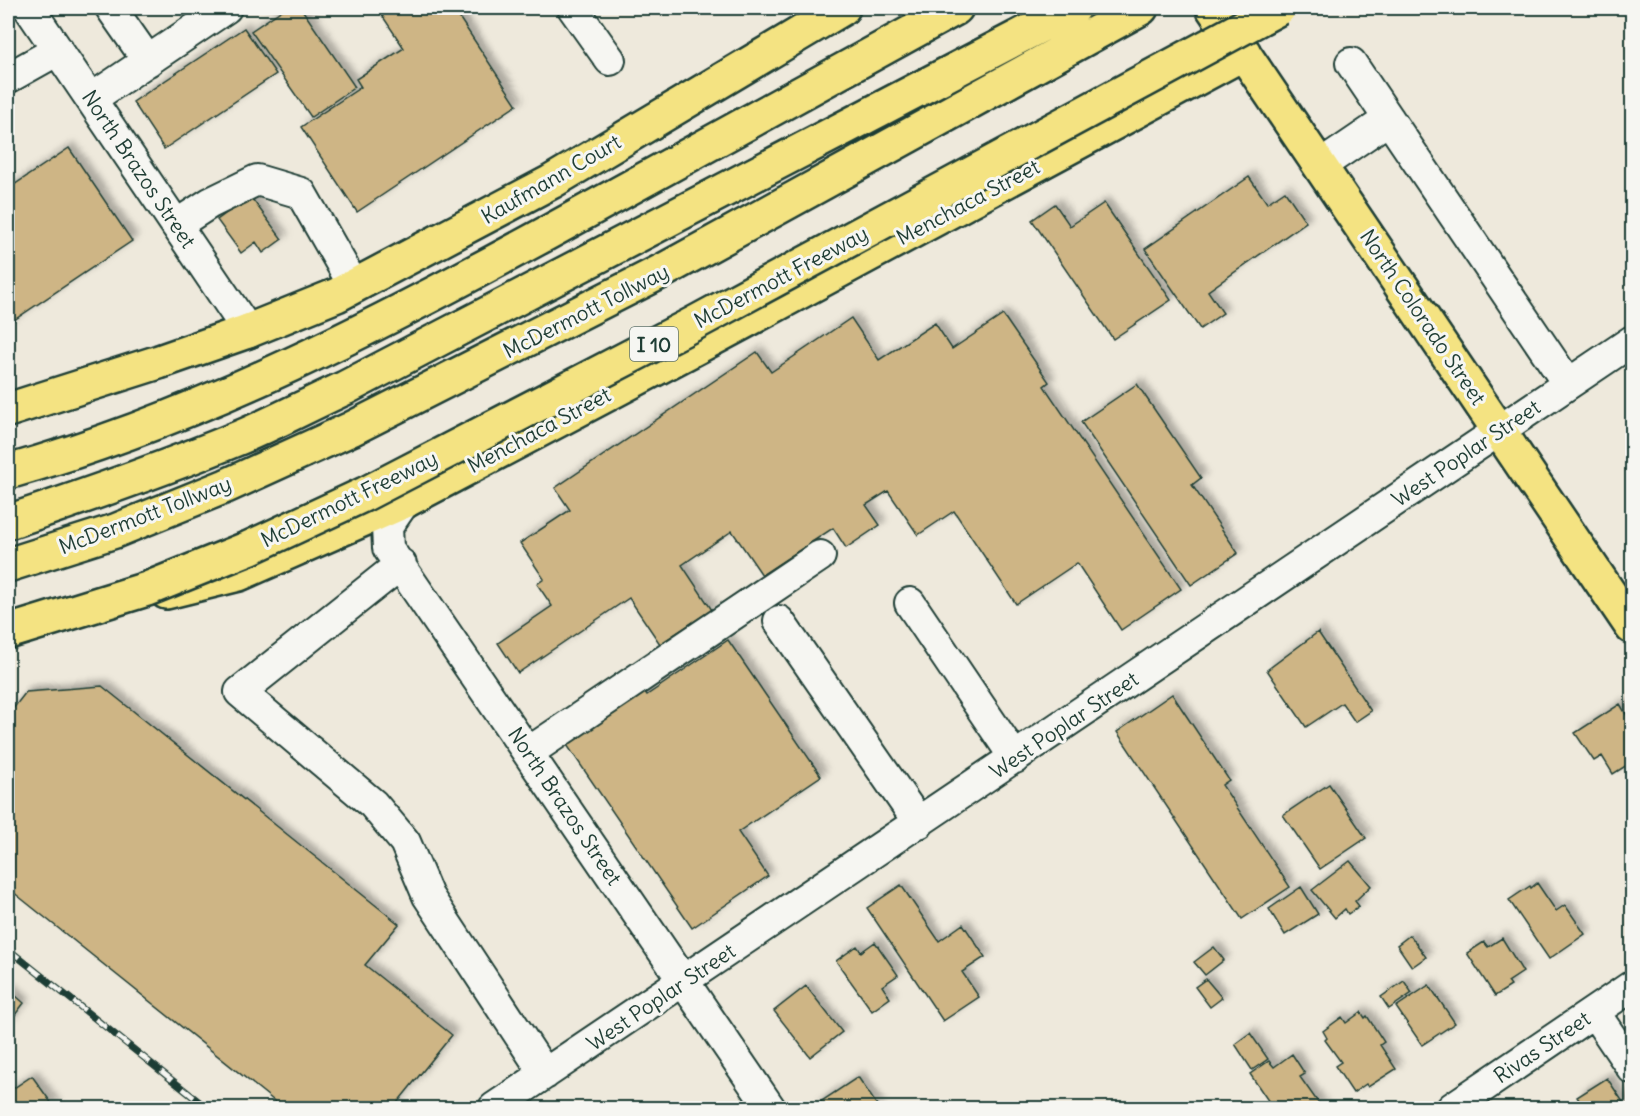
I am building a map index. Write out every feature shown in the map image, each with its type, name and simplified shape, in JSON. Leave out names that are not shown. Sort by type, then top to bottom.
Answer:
[{"type":"main road","name":"Kaufmann Court","points":[[8,410],[248,331],[354,286],[551,182],[843,8]]},
{"type":"main road","points":[[8,472],[126,434],[203,404],[365,330],[458,282],[956,8]]},
{"type":"main road","name":"McDermott Tollway","points":[[8,522],[174,464],[242,436],[345,388],[1074,8]]},
{"type":"main road","name":"McDermott Tollway","points":[[8,565],[115,531],[226,486],[351,429],[497,357],[666,269],[1141,8]]},
{"type":"main road","name":"North Colorado Street","points":[[1213,8],[1632,627]]},
{"type":"main road","name":"McDermott Freeway","points":[[8,632],[147,590],[249,548],[365,494],[704,319],[1279,8]]},
{"type":"main road","name":"Menchaca Street","points":[[8,618],[118,604],[239,574],[405,501],[714,338],[1239,45]]},
{"type":"street","name":"North Brazos Street","points":[[29,8],[248,331]]},
{"type":"street","points":[[111,8],[148,61]]},
{"type":"street","points":[[92,99],[226,8]]},
{"type":"street","points":[[573,8],[610,60]]},
{"type":"street","points":[[8,78],[58,50]]},
{"type":"street","points":[[1351,63],[1568,384]]},
{"type":"street","points":[[1320,166],[1389,120]]},
{"type":"street","points":[[176,225],[210,203],[257,180],[301,193],[354,286]]},
{"type":"street","name":"West Poplar Street","points":[[494,1108],[1632,340]]},
{"type":"street","name":"North Brazos Street","points":[[405,501],[387,527],[388,548],[770,1108]]},
{"type":"street","points":[[529,752],[820,556]]},
{"type":"street","points":[[400,564],[240,692],[372,804],[405,842],[428,896],[545,1074]]},
{"type":"street","points":[[910,603],[1015,758]]},
{"type":"street","points":[[779,621],[919,823]]},
{"type":"street","name":"Rivas Street","points":[[1452,1108],[1632,986]]},
{"type":"street","points":[[1594,1012],[1632,1068]]},
{"type":"building","points":[[285,8],[301,8],[355,87],[311,117],[251,31]]},
{"type":"building","points":[[377,8],[453,8],[517,105],[357,212],[301,127],[361,87],[356,79],[404,48]]},
{"type":"building","points":[[244,28],[276,74],[164,149],[133,102]]},
{"type":"building","points":[[69,148],[132,241],[8,324],[8,189]]},
{"type":"building","points":[[1249,177],[1267,203],[1285,191],[1306,222],[1208,291],[1223,313],[1200,329],[1145,249]]},
{"type":"building","points":[[250,196],[282,239],[263,253],[256,242],[241,253],[217,220]]},
{"type":"building","points":[[1104,203],[1171,300],[1113,339],[1032,220],[1055,204],[1070,226]]},
{"type":"building","points":[[1003,315],[1049,382],[1044,386],[1181,589],[1121,630],[1077,563],[1016,604],[954,511],[918,535],[888,491],[866,505],[880,525],[846,548],[833,528],[762,575],[732,531],[682,565],[712,610],[660,644],[629,598],[518,673],[498,643],[552,606],[537,584],[544,579],[520,543],[570,510],[555,488],[757,352],[771,372],[851,318],[879,360],[935,323],[952,349]]},
{"type":"building","points":[[1137,384],[1201,478],[1192,485],[1238,553],[1191,585],[1081,422]]},
{"type":"building","points":[[1318,632],[1371,711],[1355,722],[1342,703],[1306,727],[1267,670]]},
{"type":"building","points":[[728,640],[821,776],[738,832],[768,876],[692,928],[565,742],[643,689],[647,695]]},
{"type":"building","points":[[102,686],[399,924],[365,965],[452,1035],[393,1108],[283,1108],[8,888],[8,715],[26,692]]},
{"type":"building","points":[[1172,694],[1229,780],[1222,785],[1290,887],[1242,919],[1117,732]]},
{"type":"building","points":[[1620,704],[1632,724],[1632,762],[1613,774],[1602,756],[1594,761],[1575,733]]},
{"type":"building","points":[[1329,784],[1366,838],[1320,869],[1283,815]]},
{"type":"building","points":[[1350,861],[1371,886],[1355,901],[1359,906],[1348,914],[1345,909],[1335,918],[1312,890]]},
{"type":"building","points":[[1537,883],[1556,911],[1565,905],[1585,934],[1549,959],[1509,900]]},
{"type":"building","points":[[901,885],[939,941],[963,924],[985,957],[962,972],[979,997],[943,1021],[867,908]]},
{"type":"building","points":[[1301,887],[1318,914],[1285,935],[1269,909]]},
{"type":"building","points":[[1410,935],[1426,957],[1412,967],[1397,945]]},
{"type":"building","points":[[1502,938],[1523,972],[1508,982],[1511,986],[1495,996],[1467,953],[1484,942],[1488,947]]},
{"type":"building","points":[[875,942],[898,975],[882,986],[890,998],[872,1011],[836,961],[857,946],[861,952]]},
{"type":"building","points":[[1214,947],[1224,960],[1205,975],[1194,962]]},
{"type":"building","points":[[1206,979],[1222,998],[1210,1007],[1195,987]]},
{"type":"building","points":[[1404,981],[1412,993],[1389,1009],[1381,997]]},
{"type":"building","points":[[1429,985],[1455,1023],[1422,1045],[1396,1007]]},
{"type":"building","points":[[806,986],[842,1032],[810,1057],[774,1011]]},
{"type":"building","points":[[8,989],[24,1003],[8,1024]]},
{"type":"building","points":[[1361,1012],[1365,1018],[1367,1016],[1384,1042],[1380,1045],[1396,1069],[1368,1087],[1366,1084],[1353,1093],[1335,1066],[1341,1062],[1325,1040],[1327,1038],[1323,1031],[1342,1017],[1346,1023]]},
{"type":"building","points":[[1250,1033],[1268,1059],[1252,1070],[1235,1044]]},
{"type":"building","points":[[1292,1054],[1305,1074],[1300,1077],[1322,1108],[1273,1108],[1250,1074],[1269,1061],[1274,1067]]},
{"type":"building","points":[[32,1076],[55,1108],[8,1108],[8,1092]]},
{"type":"building","points":[[858,1077],[879,1108],[816,1108],[814,1106]]},
{"type":"building","points":[[1607,1078],[1627,1108],[1584,1108],[1577,1097]]},
{"type":"railway","points":[[8,949],[207,1108]]}]
